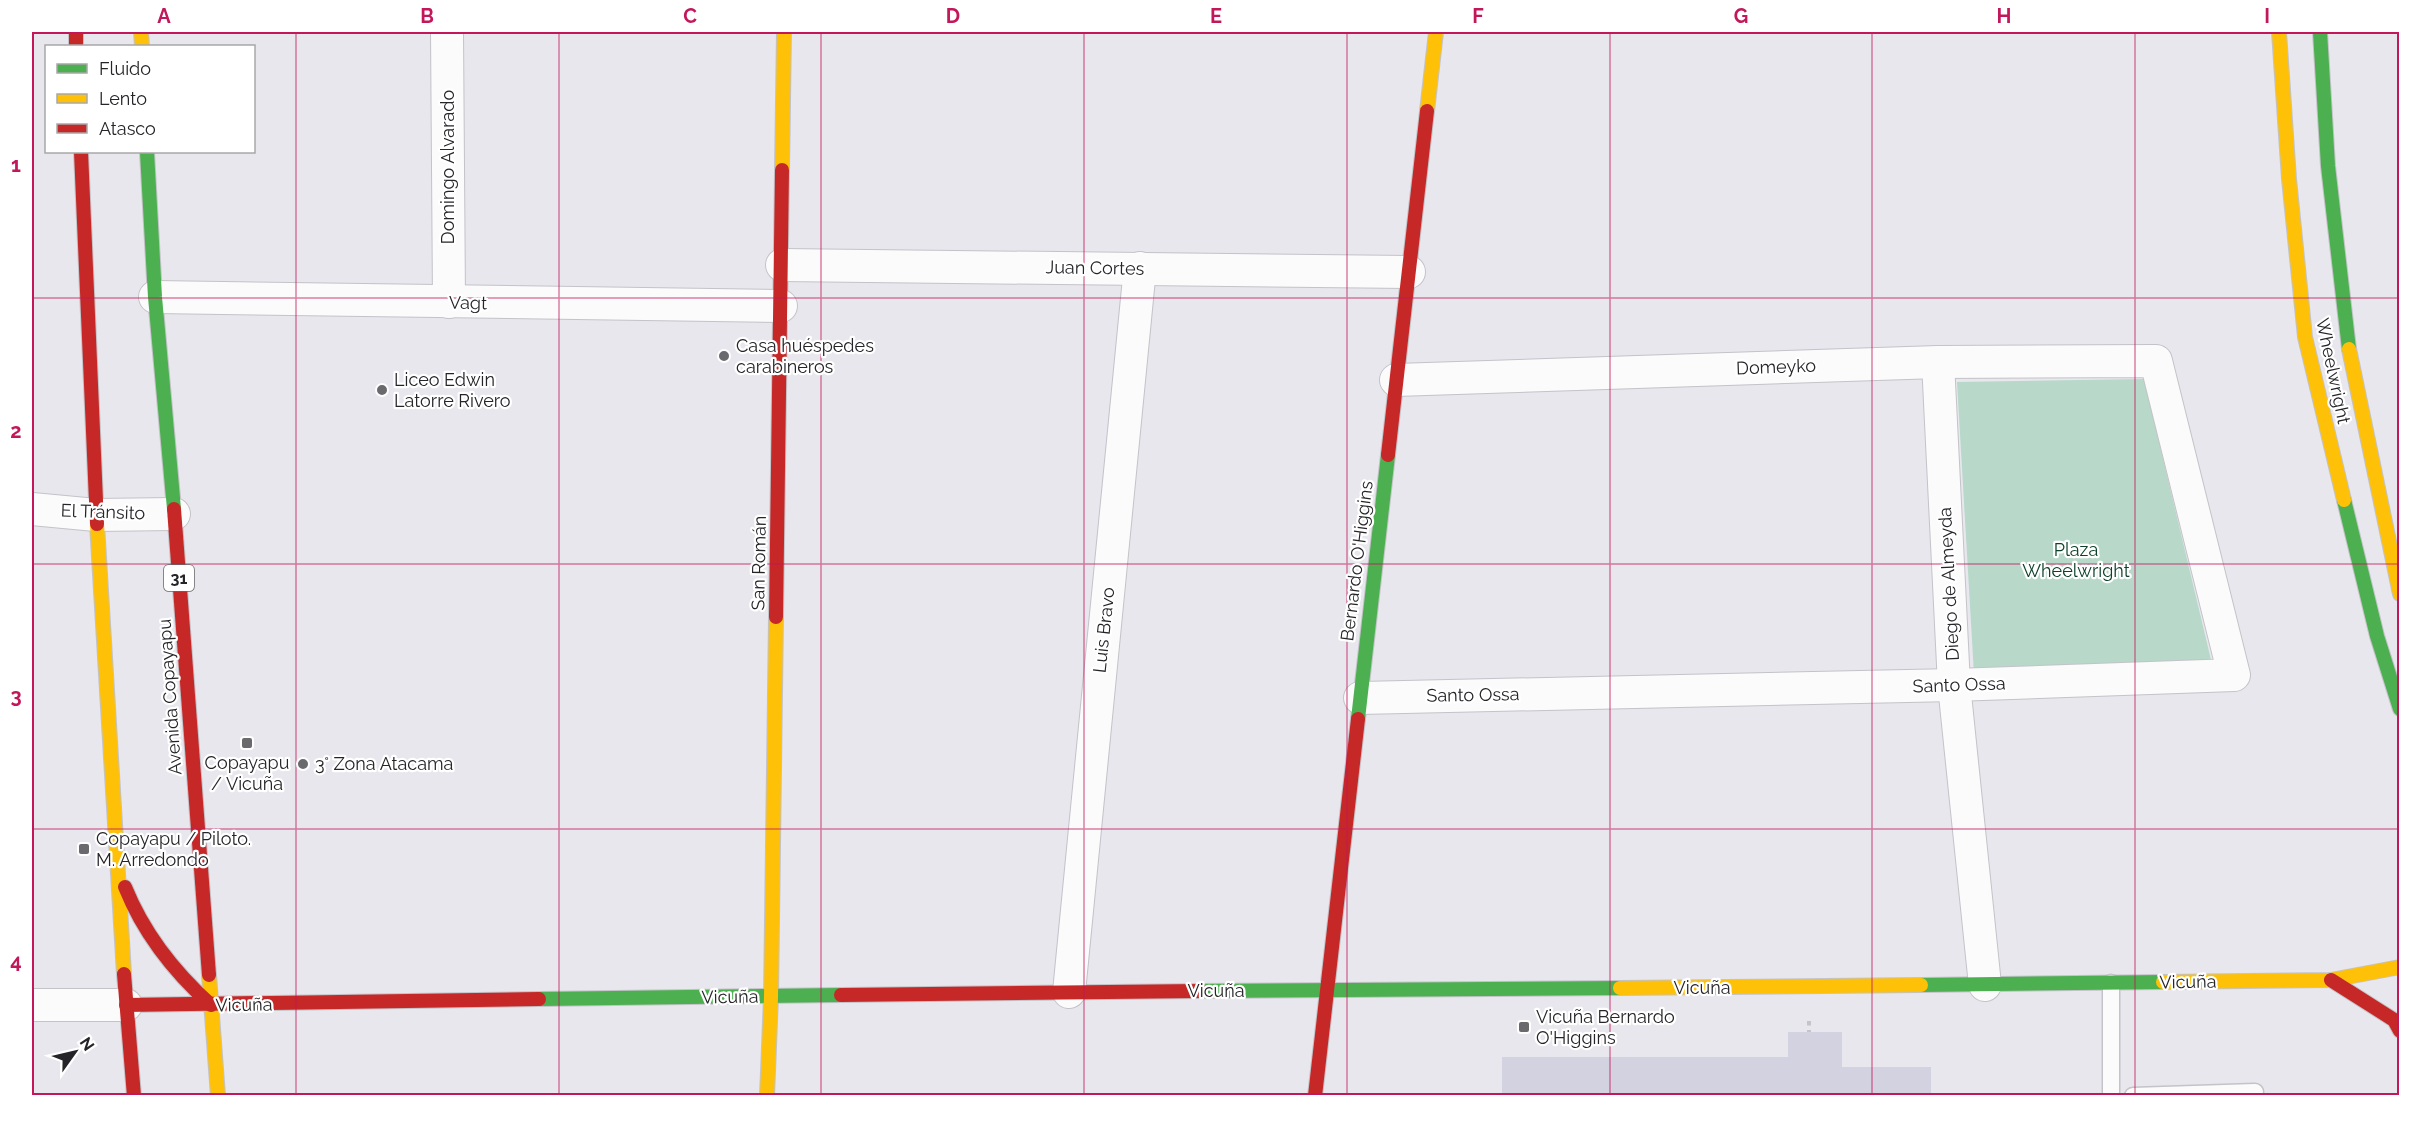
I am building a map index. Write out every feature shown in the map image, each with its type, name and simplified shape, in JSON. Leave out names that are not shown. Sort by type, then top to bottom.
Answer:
[{"type":"main road","name":"San Román","points":[[767,1095],[771,997],[784,32]]},
{"type":"main road","name":"Bernardo O'Higgins","points":[[1315,1095],[1436,32]]},
{"type":"main road","name":"Wheelwright","points":[[2279,32],[2289,179],[2305,337],[2377,636],[2400,709]]},
{"type":"main road","name":"Wheelwright","points":[[2320,32],[2328,166],[2347,339],[2400,594]]},
{"type":"main road","points":[[81,153],[96,515],[126,1005],[134,1095]]},
{"type":"main road","name":"Avenida Copayapu","points":[[147,153],[155,297],[174,514],[218,1095]]},
{"type":"main road","points":[[117,867],[138,916],[152,940],[177,973],[211,1005]]},
{"type":"main road","name":"Vicuña","points":[[126,1005],[1069,992],[1985,986],[2331,980],[2400,967]]},
{"type":"main road","points":[[2331,980],[2394,1020],[2400,1031]]},
{"type":"street","name":"Domingo Alvarado","points":[[447,32],[449,302]]},
{"type":"street","name":"Juan Cortes","points":[[782,265],[1409,273]]},
{"type":"street","name":"Luis Bravo","points":[[1069,992],[1140,268]]},
{"type":"street","name":"Vagt","points":[[155,297],[781,306]]},
{"type":"street","name":"Domeyko","points":[[1396,381],[1938,362],[2156,360]]},
{"type":"street","name":"Santo Ossa","points":[[1360,698],[1954,686],[2234,675],[2156,360]]},
{"type":"street","name":"Diego de Almeyda","points":[[1938,362],[1954,686],[1985,986]]},
{"type":"street","name":"El Tránsito","points":[[32,508],[96,515],[174,514]]},
{"type":"street","name":"Vicuña","points":[[32,1005],[126,1005]]},
{"type":"lane","points":[[2111,983],[2111,1095]]},
{"type":"lane","points":[[2133,1095],[2255,1092]]},
{"type":"green space","name":"Plaza Wheelwright","points":[[2144,379],[2212,664],[1974,674],[1957,382]]},
{"type":"building","points":[[1788,1032],[1842,1032],[1842,1067],[1931,1067],[1931,1096],[1502,1096],[1502,1057],[1788,1057]]},
{"type":"traffic: fast","points":[[2320,32],[2328,166],[2349,349]]},
{"type":"traffic: fast","points":[[147,153],[155,297],[174,509]]},
{"type":"traffic: fast","points":[[1358,719],[1388,455]]},
{"type":"traffic: fast","points":[[2344,500],[2377,636],[2400,709]]},
{"type":"traffic: fast","points":[[1921,985],[2163,982]]},
{"type":"traffic: fast","points":[[1200,991],[1620,988]]},
{"type":"traffic: fast","points":[[539,999],[841,995]]},
{"type":"traffic: slow","points":[[141,32],[142,45]]},
{"type":"traffic: slow","points":[[782,170],[784,32]]},
{"type":"traffic: slow","points":[[1427,111],[1436,32]]},
{"type":"traffic: slow","points":[[2279,32],[2289,179],[2305,337],[2344,500]]},
{"type":"traffic: slow","points":[[2349,349],[2400,594]]},
{"type":"traffic: slow","points":[[97,524],[124,974]]},
{"type":"traffic: slow","points":[[767,1096],[771,997],[776,617]]},
{"type":"traffic: slow","points":[[2163,982],[2331,980],[2400,967]]},
{"type":"traffic: slow","points":[[209,975],[218,1096]]},
{"type":"traffic: slow","points":[[1620,988],[1921,985]]},
{"type":"traffic: jam","points":[[76,32],[76,45]]},
{"type":"traffic: jam","points":[[1388,455],[1427,111]]},
{"type":"traffic: jam","points":[[81,153],[97,524]]},
{"type":"traffic: jam","points":[[776,617],[782,170]]},
{"type":"traffic: jam","points":[[174,509],[209,975]]},
{"type":"traffic: jam","points":[[1315,1096],[1358,719]]},
{"type":"traffic: jam","points":[[125,887],[141,920],[161,951],[184,979],[211,1005]]},
{"type":"traffic: jam","points":[[124,974],[134,1096]]},
{"type":"traffic: jam","points":[[2331,980],[2394,1020],[2400,1031]]},
{"type":"traffic: jam","points":[[841,995],[1200,991]]},
{"type":"traffic: jam","points":[[126,1005],[539,999]]},
{"type":"place","name":"Casa huéspedes carabineros","points":[[724,356]]},
{"type":"place","name":"Liceo Edwin Latorre Rivero","points":[[382,390]]},
{"type":"place","name":"Copayapu / Vicuña","points":[[247,743]]},
{"type":"place","name":"3° Zona Atacama","points":[[303,764]]},
{"type":"place","name":"Copayapu / Piloto. M. Arredondo","points":[[84,849]]},
{"type":"place","name":"Vicuña Bernardo O'Higgins","points":[[1524,1027]]}]
